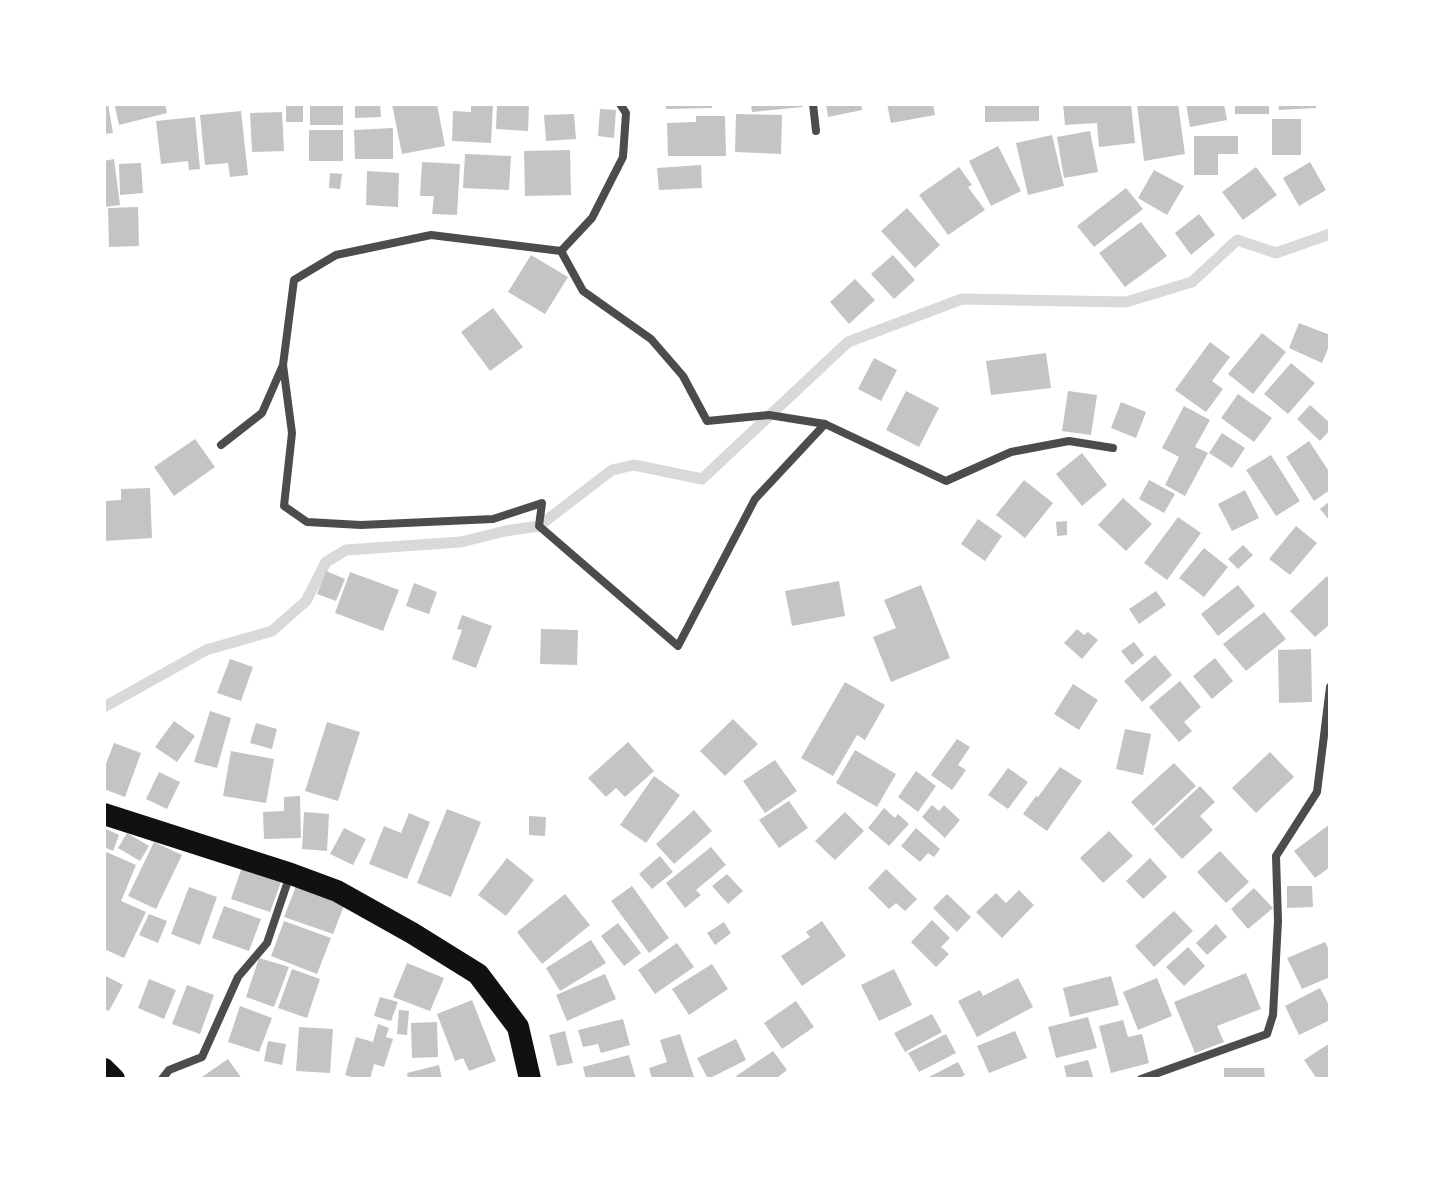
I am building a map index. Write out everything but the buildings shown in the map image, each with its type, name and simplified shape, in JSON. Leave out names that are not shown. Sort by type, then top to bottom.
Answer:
[{"type":"highway","points":[[104,814],[337,891],[478,974],[518,1027],[530,1079]]},
{"type":"highway","points":[[104,1069],[114,1079]]},
{"type":"street","points":[[561,251],[592,218],[623,157],[626,113],[620,104]]},
{"type":"street","points":[[813,104],[816,131]]},
{"type":"street","points":[[561,251],[431,235],[336,255],[294,280],[283,365],[292,433],[284,506],[307,522],[361,525],[493,519],[542,503],[539,526],[678,646],[755,499],[825,424]]},
{"type":"street","points":[[561,251],[583,291],[651,339],[683,376],[707,421],[769,415],[825,424],[946,481],[1011,452],[1069,441],[1113,448]]},
{"type":"street","points":[[221,445],[262,413],[283,365]]},
{"type":"street","points":[[1141,1079],[1267,1034],[1273,1015],[1278,921],[1276,856],[1317,792],[1330,687]]},
{"type":"street","points":[[162,1079],[169,1070],[202,1057],[238,977],[267,943],[291,874]]},
{"type":"waterway","points":[[104,707],[206,650],[272,631],[306,601],[326,562],[346,550],[461,542],[539,526],[612,470],[634,465],[702,479],[848,342],[962,299],[1126,302],[1192,282],[1237,240],[1276,253],[1330,234]]}]
